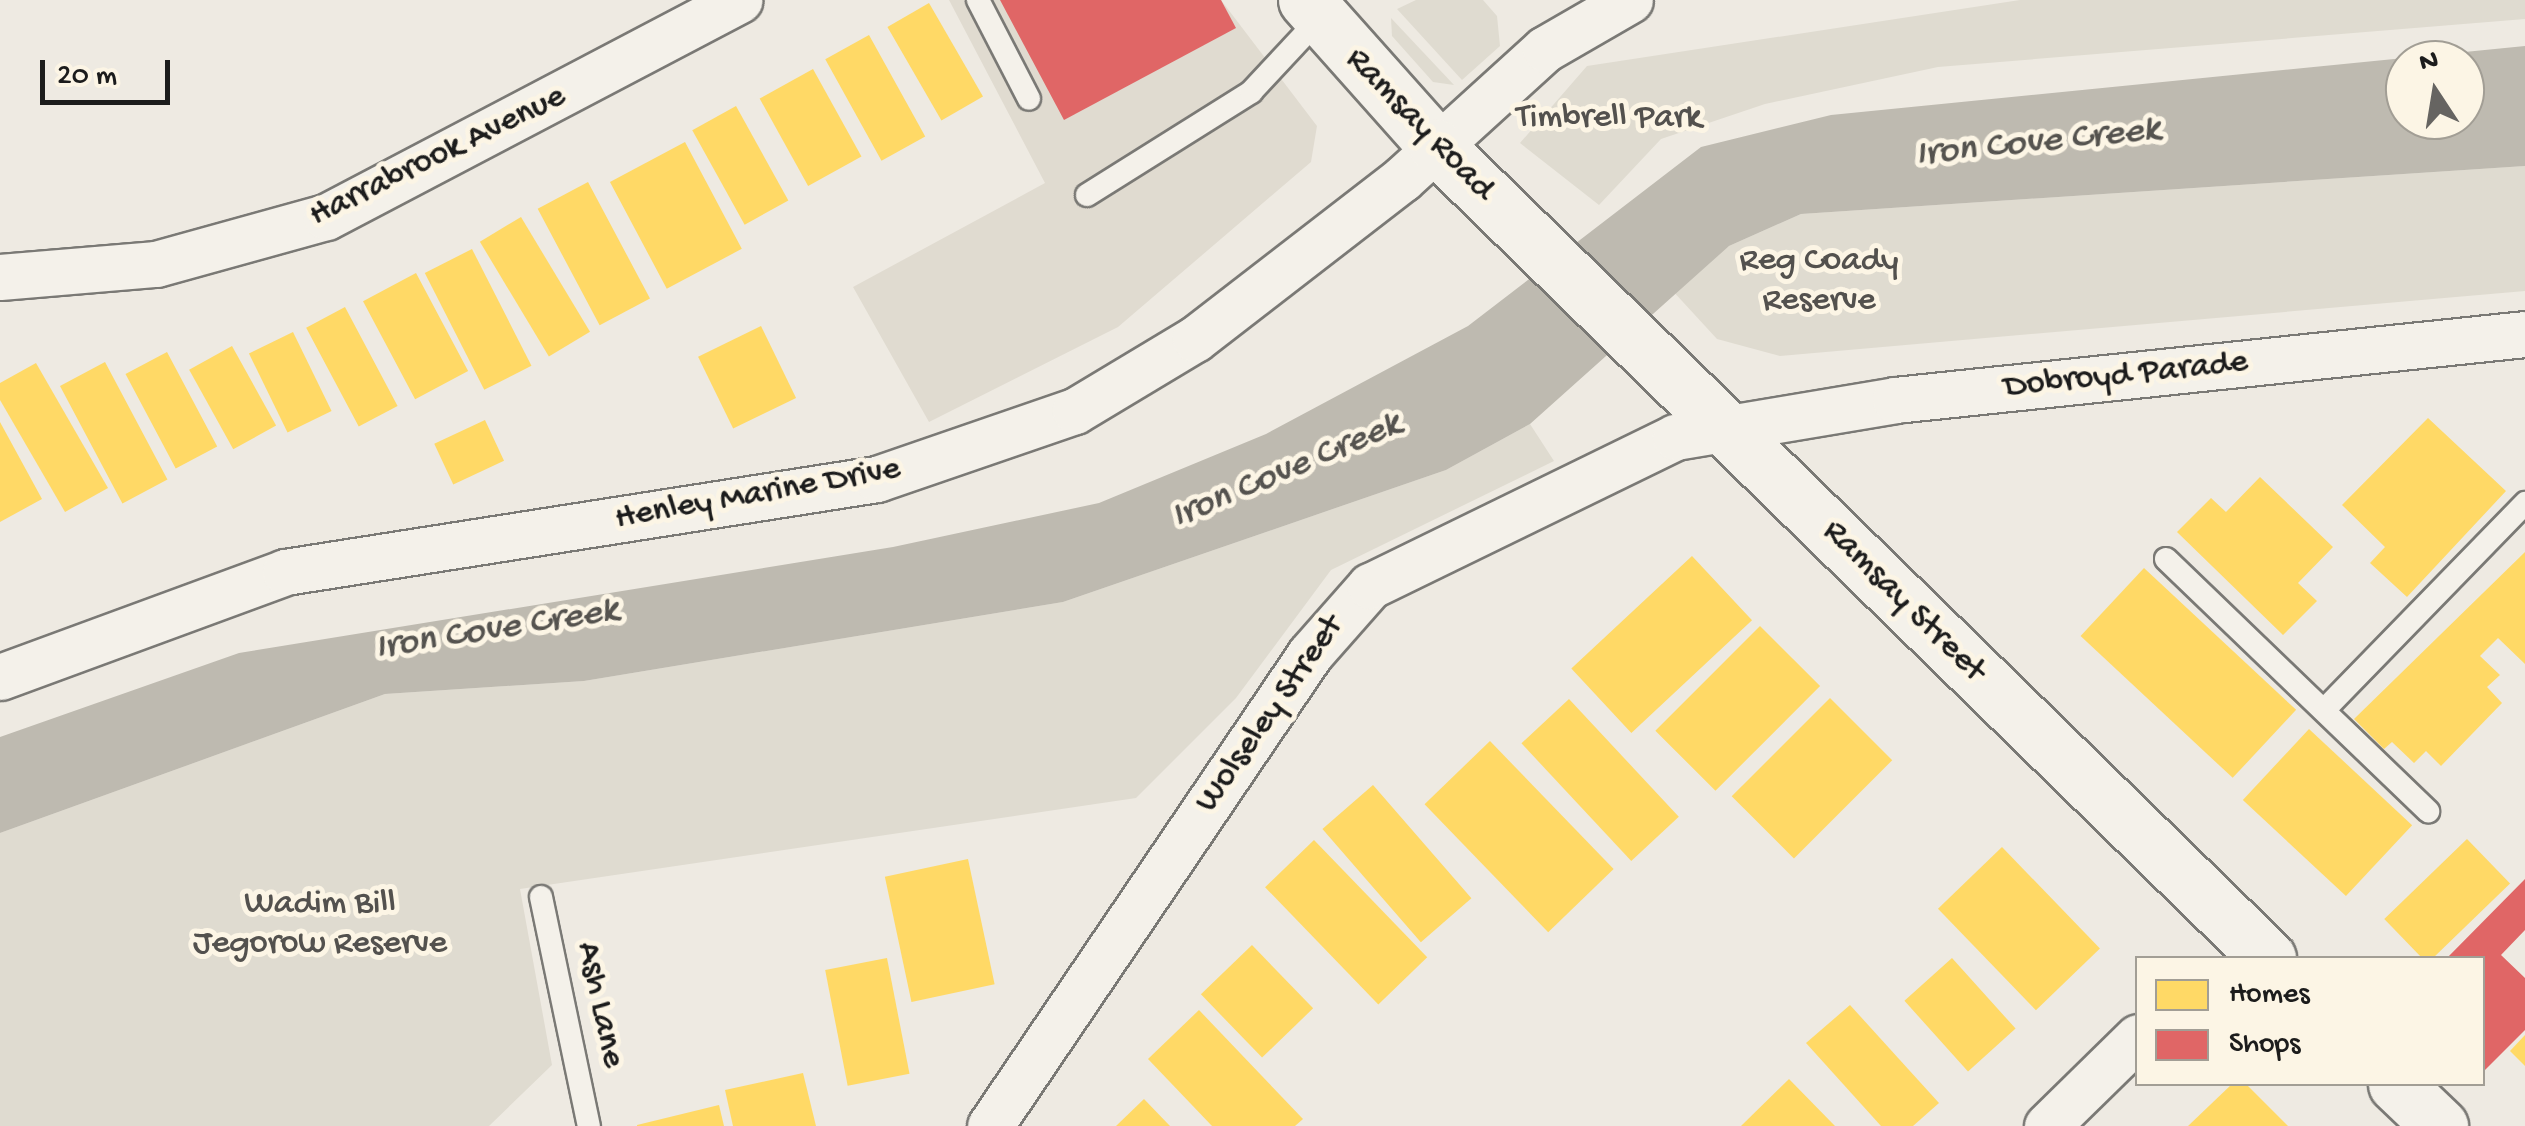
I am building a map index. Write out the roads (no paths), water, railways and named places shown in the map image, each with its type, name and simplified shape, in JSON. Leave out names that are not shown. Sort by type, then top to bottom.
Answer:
[{"type":"main road","name":"Ramsay Road","points":[[1322,6],[1436,147],[1539,245]]},
{"type":"main road","name":"Ramsay Street","points":[[1539,245],[1728,426],[2244,951]]},
{"type":"main road","points":[[2398,1086],[2440,1126]]},
{"type":"street","name":"Harrabrook Avenue","points":[[0,276],[173,261],[326,217],[739,0]]},
{"type":"street","name":"Henley Marine Drive","points":[[0,676],[285,572],[877,479],[991,444],[1075,411],[1195,339],[1436,147],[1544,50],[1630,0]]},
{"type":"street","name":"Dobroyd Parade","points":[[1728,426],[1895,400],[2525,334]]},
{"type":"street","name":"Wolseley Street","points":[[990,1126],[1350,602],[1660,444],[1728,426]]},
{"type":"street","points":[[2047,1126],[2135,1041]]},
{"type":"lane","points":[[978,0],[1030,99]]},
{"type":"lane","points":[[1087,195],[1250,92],[1322,6]]},
{"type":"lane","points":[[2324,710],[2525,503]]},
{"type":"lane","points":[[2166,559],[2428,811]]},
{"type":"lane","name":"Ash Lane","points":[[542,897],[589,1126]]},
{"type":"water","name":"Iron Cove Creek","points":[[2525,46],[2525,166],[1801,214],[1729,246],[1530,424],[1446,470],[1063,602],[584,681],[385,694],[0,833],[0,737],[239,653],[893,547],[1099,503],[1266,434],[1468,326],[1701,147],[1831,115],[2385,60],[2385,140],[2485,140],[2485,50]]},
{"type":"park label","name":"Timbrell Park","points":[[1609,119]]},
{"type":"park label","name":"Reg Coady Reserve","points":[[1819,282]]},
{"type":"park label","name":"Wadim Bill Jegorow Reserve","points":[[320,925]]}]
